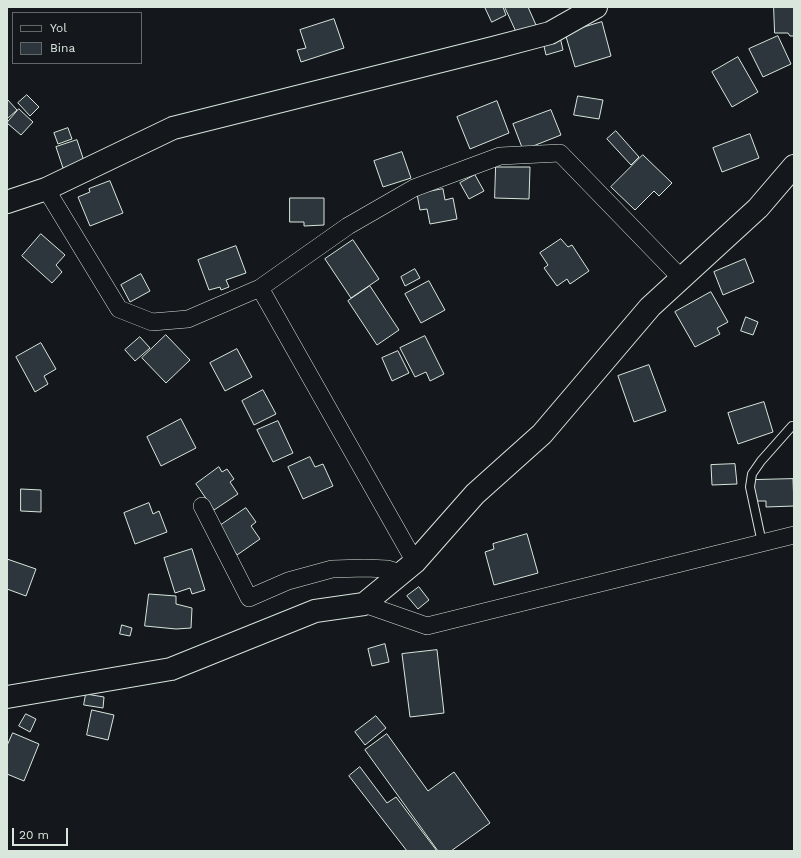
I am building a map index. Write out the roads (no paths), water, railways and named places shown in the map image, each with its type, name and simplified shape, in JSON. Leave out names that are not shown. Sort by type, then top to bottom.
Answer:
[{"type":"street","points":[[7,203],[46,189],[173,128],[550,33],[596,7]]},
{"type":"street","points":[[46,189],[119,309],[152,322],[188,319],[260,288],[348,226],[414,188],[500,156],[560,154],[681,278]]},
{"type":"street","points":[[364,604],[408,568],[475,494],[542,434],[650,307],[758,208],[794,166]]},
{"type":"street","points":[[260,288],[408,568]]},
{"type":"street","points":[[202,506],[249,598],[288,581],[332,569],[408,568]]},
{"type":"street","points":[[7,697],[171,669],[315,611],[364,604],[427,626],[794,535]]},
{"type":"lane","points":[[762,543],[750,487],[752,474],[761,461],[792,426]]}]
